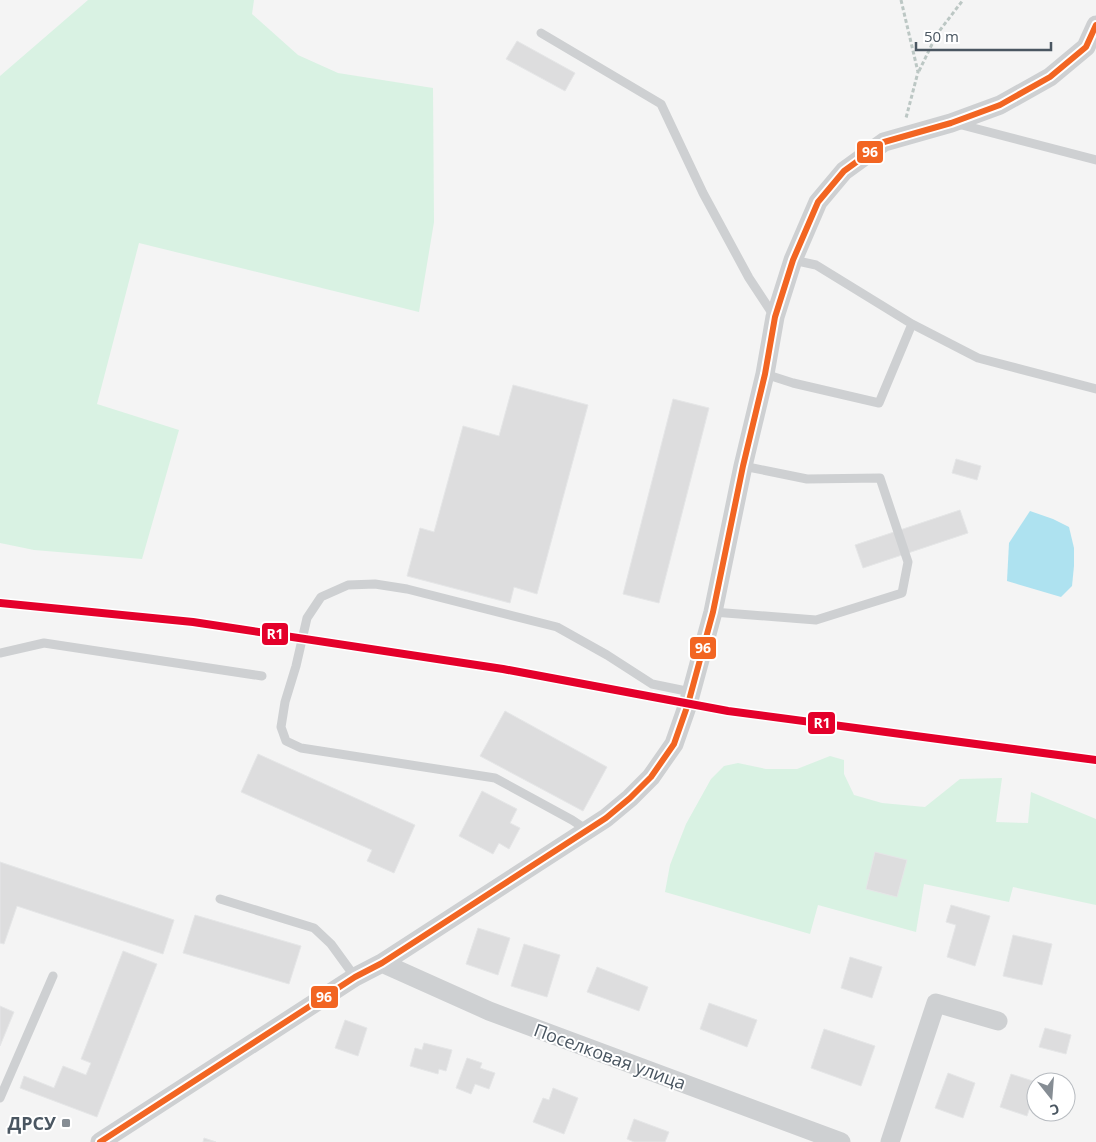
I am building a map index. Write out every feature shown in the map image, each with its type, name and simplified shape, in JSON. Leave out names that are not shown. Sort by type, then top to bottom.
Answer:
[{"type":"street","points":[[100,1142],[606,818],[651,777],[674,744],[691,692],[713,612],[743,466],[765,374],[775,318],[793,260],[818,202],[844,171],[884,142],[1000,106],[1050,77],[1091,49],[1096,25]]},
{"type":"street","name":"Поселковая улица","points":[[382,963],[489,1011],[841,1142]]},
{"type":"street","points":[[890,1142],[936,1003],[998,1021]]},
{"type":"lane","points":[[541,33],[660,104],[703,193],[749,278],[775,318]]},
{"type":"lane","points":[[951,122],[1096,160]]},
{"type":"lane","points":[[793,260],[816,264],[912,324],[978,358],[1096,389]]},
{"type":"lane","points":[[765,374],[793,383],[879,403],[912,324]]},
{"type":"lane","points":[[713,612],[816,620],[902,593],[908,562],[880,478],[807,479],[743,466]]},
{"type":"lane","points":[[587,830],[496,778],[301,748],[286,742],[282,728],[285,702],[296,666],[307,618],[321,597],[348,585],[375,584],[406,589],[557,626],[652,684],[691,692]]},
{"type":"lane","points":[[0,653],[44,643],[262,676]]},
{"type":"lane","points":[[220,899],[314,928],[331,944],[356,977]]},
{"type":"lane","points":[[0,1098],[53,976]]},
{"type":"path","points":[[901,0],[918,72]]},
{"type":"path","points":[[901,137],[918,72],[936,34],[963,0]]},
{"type":"green space","points":[[88,0],[254,0],[252,14],[298,55],[338,73],[433,88],[434,222],[419,312],[139,243],[97,404],[179,430],[142,559],[34,550],[0,543],[0,76]]},
{"type":"green space","points":[[830,756],[844,760],[844,774],[854,795],[882,803],[925,807],[960,779],[1002,778],[996,822],[1028,823],[1031,792],[1096,819],[1096,905],[1013,887],[1009,902],[924,884],[916,932],[818,905],[810,934],[665,892],[670,865],[686,824],[711,779],[724,766],[738,763],[766,769],[797,769]]},
{"type":"water","points":[[1030,511],[1069,527],[1074,548],[1072,586],[1061,597],[1007,581],[1009,543]]},
{"type":"building","points":[[517,41],[575,73],[565,91],[506,59]]},
{"type":"building","points":[[513,385],[588,405],[537,594],[514,587],[510,603],[407,576],[420,528],[434,532],[463,426],[499,436]]},
{"type":"building","points":[[673,399],[709,408],[659,603],[623,594]]},
{"type":"building","points":[[956,459],[981,466],[977,480],[952,473]]},
{"type":"building","points":[[960,510],[968,533],[863,568],[855,545]]},
{"type":"building","points":[[505,711],[607,767],[583,811],[480,756]]},
{"type":"building","points":[[258,754],[415,825],[394,873],[367,861],[372,850],[241,792]]},
{"type":"building","points":[[482,791],[517,809],[510,823],[520,828],[509,849],[499,843],[493,854],[459,836]]},
{"type":"building","points":[[875,852],[907,860],[897,897],[866,889]]},
{"type":"building","points":[[0,862],[174,920],[163,954],[17,906],[4,944],[0,943]]},
{"type":"building","points":[[951,905],[990,916],[975,966],[947,957],[956,925],[946,922]]},
{"type":"building","points":[[195,915],[301,946],[289,984],[183,953]]},
{"type":"building","points":[[478,928],[510,938],[498,975],[466,964]]},
{"type":"building","points":[[1013,935],[1052,944],[1042,985],[1003,976]]},
{"type":"building","points":[[524,944],[560,955],[547,997],[511,986]]},
{"type":"building","points":[[123,951],[157,964],[97,1117],[20,1088],[24,1076],[54,1088],[63,1066],[86,1075],[91,1063],[81,1059]]},
{"type":"building","points":[[850,957],[882,967],[872,998],[841,988]]},
{"type":"building","points":[[597,967],[648,987],[639,1011],[587,992]]},
{"type":"building","points":[[709,1003],[757,1020],[747,1047],[700,1029]]},
{"type":"building","points":[[0,1006],[14,1012],[0,1046]]},
{"type":"building","points":[[345,1020],[367,1028],[358,1056],[335,1048]]},
{"type":"building","points":[[1045,1028],[1071,1035],[1066,1054],[1039,1047]]},
{"type":"building","points":[[824,1029],[875,1046],[861,1086],[811,1068]]},
{"type":"building","points":[[424,1043],[452,1050],[446,1071],[439,1069],[438,1074],[410,1066],[415,1048],[422,1050]]},
{"type":"building","points":[[467,1058],[482,1063],[480,1068],[495,1073],[489,1089],[475,1084],[471,1094],[456,1088]]},
{"type":"building","points":[[948,1073],[975,1083],[963,1118],[935,1108]]},
{"type":"building","points":[[1011,1074],[1026,1079],[1026,1116],[1000,1107]]},
{"type":"building","points":[[553,1088],[578,1098],[564,1134],[533,1122],[543,1098],[549,1100]]},
{"type":"building","points":[[634,1119],[669,1132],[665,1142],[634,1142],[627,1139]]},
{"type":"building","points":[[204,1138],[216,1142],[203,1142]]},
{"type":"transit line","name":"96","points":[[100,1142],[606,818],[651,777],[674,744],[688,704],[713,612],[743,466],[765,374],[775,317],[793,260],[818,202],[844,171],[884,142],[951,123],[1000,105],[1050,77],[1086,47],[1096,25]]},
{"type":"transit line","name":"R1","points":[[0,603],[193,622],[503,669],[728,711],[1096,760]]},
{"type":"place","name":"ДРСУ","points":[[66,1123]]}]
